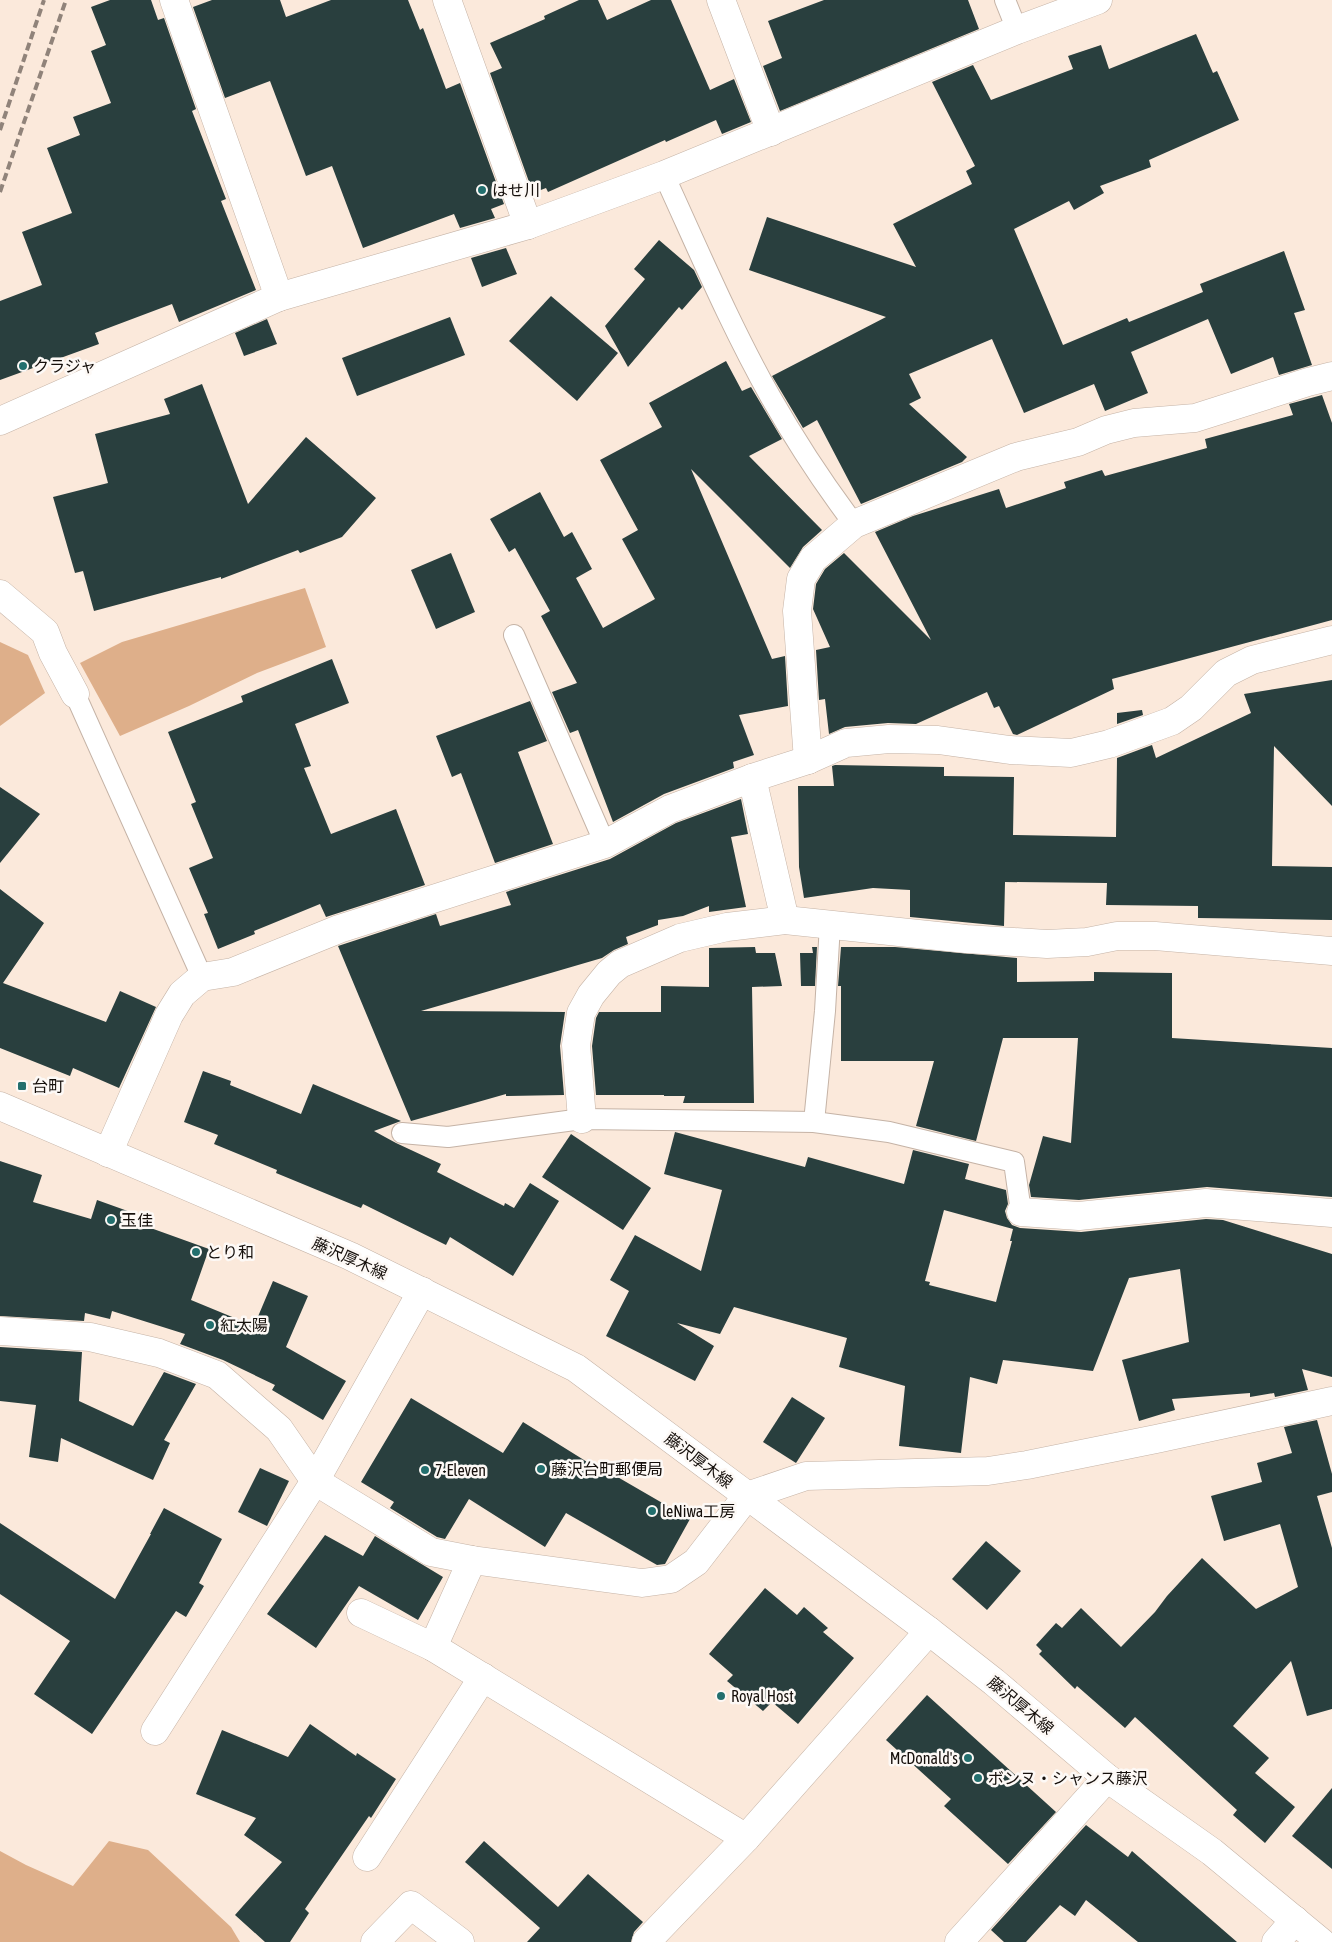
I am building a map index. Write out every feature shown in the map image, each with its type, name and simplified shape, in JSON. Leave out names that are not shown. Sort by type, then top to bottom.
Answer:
[{"type":"street","points":[[174,0],[279,297]]},
{"type":"street","points":[[447,0],[528,225]]},
{"type":"street","points":[[721,0],[770,132]]},
{"type":"street","points":[[0,421],[279,297],[528,225],[664,176],[1017,30],[1098,0]]},
{"type":"street","points":[[808,760],[797,611],[801,579],[813,559],[854,524],[1016,457],[1078,442],[1106,430],[1134,423],[1196,418],[1332,376]]},
{"type":"street","points":[[0,594],[45,632],[53,653],[75,694]]},
{"type":"street","points":[[108,1153],[169,1015],[182,994],[202,977],[233,972],[339,930],[606,844],[670,809],[752,778],[808,760],[846,743],[890,739],[938,740],[1010,750],[1071,752],[1109,744],[1172,721],[1191,708],[1226,673],[1252,660],[1332,640]]},
{"type":"street","points":[[752,778],[785,920]]},
{"type":"street","points":[[582,1119],[576,1045],[581,1013],[591,995],[609,973],[620,964],[680,938],[726,928],[785,920],[966,939],[1048,944],[1087,942],[1117,936],[1155,936],[1332,951]]},
{"type":"street","name":"藤沢厚木線","points":[[0,1106],[350,1256],[576,1368],[929,1631],[994,1682],[1107,1778],[1212,1852],[1321,1942]]},
{"type":"street","points":[[1021,1212],[1079,1216],[1206,1203],[1332,1213]]},
{"type":"street","points":[[155,1731],[315,1481],[422,1291]]},
{"type":"street","points":[[0,1331],[90,1337],[158,1353],[217,1375],[278,1430],[315,1481],[431,1552],[472,1560],[642,1582],[671,1579],[696,1562],[747,1496],[806,1476],[988,1471],[1156,1439],[1332,1401]]},
{"type":"street","points":[[433,1647],[472,1560]]},
{"type":"street","points":[[361,1612],[433,1647],[746,1838]]},
{"type":"street","points":[[646,1942],[746,1838],[929,1631]]},
{"type":"street","points":[[366,1857],[483,1677]]},
{"type":"street","points":[[959,1942],[1107,1778]]},
{"type":"street","points":[[375,1942],[411,1905],[460,1942]]},
{"type":"street","points":[[1276,1942],[1295,1920]]},
{"type":"lane","points":[[1005,0],[1017,30]]},
{"type":"lane","points":[[664,176],[720,296],[770,396],[830,492],[854,524]]},
{"type":"lane","points":[[514,635],[606,844]]},
{"type":"lane","points":[[75,694],[202,977]]},
{"type":"lane","points":[[814,1122],[825,1011],[830,924]]},
{"type":"lane","points":[[402,1132],[448,1137],[582,1119],[814,1122],[889,1132],[1014,1162],[1021,1212]]},
{"type":"shaded area","points":[[305,588],[326,647],[257,673],[189,706],[120,736],[80,663],[122,642]]},
{"type":"shaded area","points":[[0,642],[28,655],[45,693],[0,726]]},
{"type":"shaded area","points":[[109,1841],[148,1850],[231,1927],[240,1942],[0,1942],[0,1851],[73,1886]]},
{"type":"building","points":[[110,0],[151,0],[158,20],[164,18],[196,109],[192,111],[226,199],[221,201],[256,290],[179,322],[172,304],[95,333],[99,344],[0,380],[0,301],[42,285],[22,232],[72,213],[47,148],[80,135],[73,117],[111,103],[91,51],[106,45],[91,7]]},
{"type":"building","points":[[212,0],[280,0],[286,17],[331,0],[408,0],[420,30],[423,28],[446,89],[460,83],[504,204],[491,209],[495,218],[460,228],[454,214],[363,248],[332,166],[306,176],[270,81],[225,98],[193,7]]},
{"type":"building","points":[[579,0],[598,0],[607,20],[651,0],[671,0],[710,90],[734,79],[751,122],[722,134],[716,120],[666,142],[665,140],[548,192],[546,188],[533,193],[490,73],[502,68],[490,43],[545,19],[544,16]]},
{"type":"building","points":[[824,0],[968,0],[979,29],[780,111],[763,66],[782,58],[768,21]]},
{"type":"building","points":[[1196,34],[1213,73],[1217,71],[1239,120],[1149,160],[1151,167],[1100,186],[1104,193],[1074,210],[1069,201],[1014,229],[1063,345],[1127,318],[1129,322],[1203,292],[1200,284],[1284,251],[1305,310],[1294,313],[1312,365],[1279,375],[1273,357],[1231,374],[1208,319],[1131,352],[1148,393],[1105,411],[1094,384],[1024,413],[992,339],[909,374],[921,398],[909,404],[967,457],[962,462],[861,504],[817,420],[803,428],[772,376],[886,317],[749,270],[767,217],[916,267],[893,224],[972,184],[966,171],[975,166],[932,82],[973,65],[991,100],[1073,69],[1068,56],[1101,45],[1109,69]]},
{"type":"building","points":[[659,240],[694,270],[702,287],[682,310],[679,307],[628,367],[605,326],[645,279],[634,269]]},
{"type":"building","points":[[506,248],[517,274],[482,287],[471,258]]},
{"type":"building","points":[[551,296],[618,353],[577,401],[509,341]]},
{"type":"building","points":[[450,317],[465,355],[357,396],[342,358]]},
{"type":"building","points":[[267,319],[277,344],[244,356],[235,333]]},
{"type":"building","points":[[726,361],[742,391],[751,387],[782,439],[749,456],[822,530],[803,547],[790,568],[691,469],[772,659],[785,656],[788,706],[739,715],[754,755],[733,762],[734,768],[664,794],[613,822],[578,730],[570,733],[552,692],[577,683],[541,616],[550,611],[515,548],[509,552],[490,519],[540,492],[564,537],[572,532],[592,569],[576,578],[603,628],[655,599],[622,539],[638,530],[600,460],[662,427],[649,403]]},
{"type":"building","points":[[202,384],[248,504],[306,437],[376,498],[342,537],[300,553],[298,550],[221,579],[221,577],[94,611],[83,571],[75,573],[53,497],[108,483],[95,434],[170,414],[164,399]]},
{"type":"building","points":[[1322,395],[1332,423],[1332,620],[1112,679],[1114,689],[1017,735],[1013,734],[999,706],[994,708],[987,692],[916,724],[888,723],[845,727],[829,734],[825,699],[819,700],[816,650],[830,647],[813,609],[816,584],[825,569],[844,553],[931,640],[875,532],[913,516],[999,489],[1006,508],[1066,488],[1064,482],[1102,470],[1105,476],[1207,448],[1205,439],[1293,415],[1289,404]]},
{"type":"building","points":[[451,553],[475,612],[436,629],[411,570]]},
{"type":"building","points":[[332,659],[349,703],[295,724],[311,766],[304,768],[331,834],[396,809],[425,885],[326,917],[320,904],[254,931],[255,934],[218,949],[204,914],[208,913],[189,868],[213,858],[191,804],[196,802],[168,732],[243,702],[241,696]]},
{"type":"building","points":[[1332,680],[1332,806],[1274,746],[1272,866],[1332,867],[1332,920],[1198,918],[1198,906],[1106,905],[1107,883],[1005,882],[1004,926],[910,917],[910,890],[873,888],[804,898],[799,867],[798,786],[834,786],[832,766],[944,767],[944,776],[1014,777],[1013,835],[1116,837],[1117,758],[1152,745],[1156,758],[1251,713],[1244,694]]},
{"type":"building","points":[[530,701],[547,741],[518,752],[553,844],[495,863],[461,773],[452,777],[436,736]]},
{"type":"building","points":[[1142,710],[1143,715],[1117,724],[1117,713]]},
{"type":"building","points":[[0,787],[40,814],[0,863]]},
{"type":"building","points":[[741,799],[748,834],[731,837],[746,907],[709,912],[709,906],[683,916],[658,920],[658,925],[626,937],[628,944],[602,958],[421,1011],[565,1012],[560,1046],[564,1095],[506,1096],[506,1094],[411,1121],[338,946],[436,914],[440,926],[511,905],[506,892],[610,859],[676,823]]},
{"type":"building","points":[[0,889],[44,923],[3,983],[106,1022],[120,991],[156,1007],[119,1088],[73,1068],[70,1076],[0,1048]]},
{"type":"building","points":[[755,947],[756,953],[775,953],[782,986],[752,987],[754,1103],[683,1103],[685,1096],[596,1095],[592,1046],[596,1018],[599,1012],[661,1012],[661,986],[709,987],[709,948]]},
{"type":"building","points":[[812,947],[817,947],[815,986],[801,986],[800,953],[813,953]]},
{"type":"building","points":[[841,947],[895,947],[1017,958],[1017,982],[1094,981],[1094,972],[1172,973],[1172,1038],[1332,1048],[1332,1197],[1207,1187],[1079,1200],[1031,1197],[1029,1185],[1043,1136],[1071,1143],[1078,1038],[1003,1038],[976,1141],[916,1126],[934,1061],[841,1061],[841,986],[838,986]]},
{"type":"building","points":[[203,1071],[231,1081],[230,1085],[301,1114],[313,1084],[401,1121],[374,1131],[441,1164],[437,1172],[504,1206],[505,1203],[514,1208],[530,1183],[559,1201],[513,1276],[450,1237],[446,1245],[363,1204],[361,1208],[276,1173],[277,1170],[214,1144],[218,1135],[184,1122]]},
{"type":"building","points":[[675,1132],[805,1167],[808,1157],[904,1184],[913,1150],[969,1164],[965,1179],[1006,1190],[1008,1204],[1005,1211],[1007,1218],[1012,1225],[1020,1228],[1081,1232],[1206,1219],[1223,1220],[1332,1254],[1332,1377],[1302,1369],[1308,1390],[1275,1397],[1274,1393],[1250,1397],[1250,1393],[1172,1399],[1175,1410],[1139,1421],[1122,1360],[1189,1342],[1180,1269],[1129,1278],[1093,1371],[1003,1360],[997,1384],[970,1377],[961,1453],[899,1446],[905,1386],[839,1367],[847,1338],[734,1307],[720,1334],[677,1323],[714,1346],[695,1381],[606,1336],[629,1291],[610,1280],[635,1235],[701,1271],[722,1190],[664,1174]],"holes":[[[944,1210],[1013,1229],[1010,1241],[1012,1241],[996,1302],[929,1285],[930,1282],[925,1281]]]},
{"type":"building","points":[[571,1134],[651,1188],[623,1230],[542,1177]]},
{"type":"building","points":[[0,1161],[42,1175],[33,1202],[91,1219],[97,1200],[136,1214],[134,1222],[209,1249],[191,1300],[254,1326],[273,1281],[308,1296],[286,1347],[346,1381],[323,1420],[272,1390],[275,1385],[223,1360],[180,1344],[185,1334],[112,1311],[110,1319],[85,1313],[84,1321],[0,1316]]},
{"type":"building","points":[[0,1347],[82,1352],[79,1401],[133,1426],[164,1372],[196,1384],[164,1440],[170,1443],[153,1480],[61,1438],[58,1462],[29,1457],[36,1405],[0,1401]]},
{"type":"building","points":[[792,1397],[825,1418],[796,1463],[763,1442]]},
{"type":"building","points":[[411,1398],[503,1453],[523,1422],[600,1470],[602,1468],[690,1519],[665,1564],[657,1565],[566,1513],[545,1547],[469,1499],[445,1539],[437,1537],[390,1508],[394,1502],[361,1482]]},
{"type":"building","points":[[1317,1420],[1332,1474],[1332,1492],[1317,1496],[1332,1548],[1332,1709],[1307,1716],[1291,1661],[1233,1726],[1269,1758],[1255,1773],[1295,1807],[1265,1843],[1233,1815],[1237,1810],[1135,1717],[1125,1728],[1077,1686],[1075,1689],[1039,1654],[1042,1651],[1036,1645],[1056,1623],[1062,1628],[1081,1608],[1121,1647],[1155,1612],[1202,1558],[1256,1609],[1298,1587],[1280,1524],[1224,1541],[1211,1496],[1262,1482],[1257,1463],[1292,1453],[1284,1427]]},
{"type":"building","points":[[260,1468],[289,1481],[267,1526],[238,1512]]},
{"type":"building","points":[[164,1508],[222,1539],[199,1583],[204,1586],[186,1617],[176,1611],[92,1734],[34,1694],[70,1641],[0,1594],[0,1523],[115,1599]]},
{"type":"building","points":[[325,1535],[363,1556],[375,1536],[443,1577],[418,1620],[359,1586],[316,1648],[267,1614]]},
{"type":"building","points":[[986,1541],[1021,1571],[987,1610],[952,1579]]},
{"type":"building","points":[[765,1588],[797,1615],[804,1607],[828,1628],[823,1632],[854,1658],[798,1724],[772,1702],[763,1711],[727,1681],[733,1675],[709,1654]]},
{"type":"building","name":"ボンヌ・シャンス藤沢","points":[[927,1695],[1056,1812],[1008,1864],[944,1806],[951,1799],[886,1740]]},
{"type":"building","points":[[310,1724],[356,1756],[357,1753],[396,1779],[371,1818],[369,1816],[305,1909],[309,1913],[290,1942],[265,1942],[235,1915],[282,1862],[244,1835],[256,1818],[196,1794],[222,1730],[288,1757]]},
{"type":"building","points":[[1332,1788],[1332,1869],[1292,1836]]},
{"type":"building","points":[[1086,1825],[1128,1857],[1132,1851],[1237,1942],[1138,1942],[1086,1900],[1075,1916],[1060,1905],[1026,1942],[1004,1942],[991,1930]]},
{"type":"building","points":[[484,1841],[558,1907],[588,1874],[643,1922],[634,1932],[631,1942],[527,1942],[540,1928],[465,1862]]},
{"type":"railway","points":[[0,130],[44,0]]},
{"type":"railway","points":[[0,192],[66,0]]},
{"type":"place","name":"はせ川","points":[[482,190]]},
{"type":"place","name":"クラジャ","points":[[23,366]]},
{"type":"place","name":"台町","points":[[22,1086]]},
{"type":"place","name":"玉佳","points":[[111,1220]]},
{"type":"place","name":"とり和","points":[[196,1252]]},
{"type":"place","name":"紅太陽","points":[[210,1325]]},
{"type":"place","name":"藤沢台町郵便局","points":[[541,1469]]},
{"type":"place","name":"7-Eleven","points":[[425,1470]]},
{"type":"place","name":"leNiwa工房","points":[[652,1511]]},
{"type":"place","name":"Royal Host","points":[[721,1696]]},
{"type":"place","name":"McDonald's","points":[[968,1758]]},
{"type":"place","name":"ボンヌ・シャンス藤沢","points":[[978,1778]]}]
